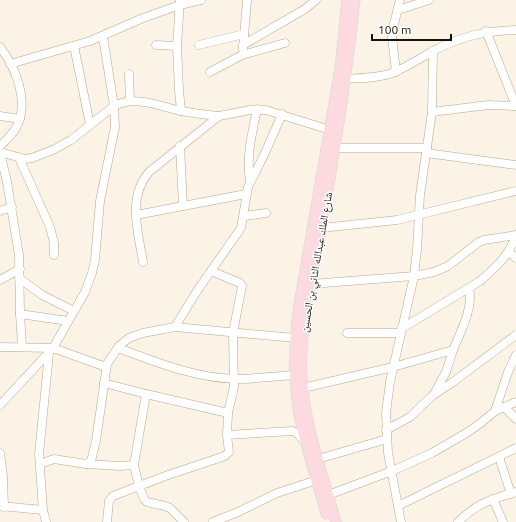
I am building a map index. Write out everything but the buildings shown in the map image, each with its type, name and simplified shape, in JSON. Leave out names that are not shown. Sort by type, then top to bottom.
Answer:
[{"type":"main road","name":"شارع الملك عبدالله الثاني بن الحسين","points":[[336,522],[307,415],[303,388],[302,343],[310,284],[313,247],[340,69],[347,0]]},
{"type":"main road","name":"شارع الملك عبدالله الثاني بن الحسين","points":[[329,522],[306,443],[298,408],[295,375],[295,338],[299,305],[313,247],[321,228],[346,79],[356,0]]},
{"type":"street","points":[[10,64],[103,37],[180,2],[201,0]]},
{"type":"street","points":[[242,55],[247,0]]},
{"type":"street","points":[[244,44],[299,12],[316,0]]},
{"type":"street","points":[[396,72],[392,37],[400,0]]},
{"type":"street","points":[[398,10],[429,0]]},
{"type":"street","points":[[180,2],[177,46],[181,111]]},
{"type":"street","points":[[346,79],[382,76],[396,72],[433,51],[462,38],[486,31],[516,30]]},
{"type":"street","points":[[432,112],[488,105],[516,106],[486,31]]},
{"type":"street","points":[[199,45],[244,34]]},
{"type":"street","points":[[0,405],[51,350],[88,284],[95,260],[100,201],[115,127],[114,106],[103,37]]},
{"type":"street","points":[[210,72],[242,55],[285,43]]},
{"type":"street","points":[[156,45],[177,46]]},
{"type":"street","points":[[74,46],[90,125]]},
{"type":"street","points":[[0,47],[10,64],[21,93],[21,111],[17,127],[11,136],[0,146]]},
{"type":"street","points":[[401,522],[387,439],[387,401],[393,367],[414,276],[417,250],[418,215],[432,112],[433,51]]},
{"type":"street","points":[[128,74],[130,101]]},
{"type":"street","points":[[22,346],[19,278],[20,269],[17,241],[12,207],[0,152],[19,158],[32,158],[55,149],[71,140],[120,102],[130,101],[148,103],[181,111],[218,116],[257,109],[282,114],[330,130]]},
{"type":"street","points":[[250,181],[248,167],[250,146],[257,109]]},
{"type":"street","points":[[176,327],[197,291],[241,228],[244,216],[246,194],[250,181],[265,153],[282,114]]},
{"type":"street","points":[[0,116],[20,119]]},
{"type":"street","points":[[143,262],[136,215],[137,195],[143,179],[149,172],[218,116]]},
{"type":"street","points":[[180,146],[183,206]]},
{"type":"street","points":[[335,148],[427,151],[516,165]]},
{"type":"street","points":[[19,158],[50,227],[54,243],[54,255]]},
{"type":"street","points":[[321,228],[386,222],[516,191]]},
{"type":"street","points":[[136,215],[246,194]]},
{"type":"street","points":[[0,211],[12,207]]},
{"type":"street","points":[[244,216],[266,213]]},
{"type":"street","points":[[310,284],[414,276],[448,266],[474,245],[484,240],[516,235]]},
{"type":"street","points":[[347,333],[401,331],[470,289],[490,273],[509,252],[516,235]]},
{"type":"street","points":[[509,252],[516,258]]},
{"type":"street","points":[[0,280],[20,269]]},
{"type":"street","points":[[107,522],[110,498],[119,492],[226,455],[229,449],[227,435],[228,413],[233,394],[234,379],[233,333],[241,285],[211,271]]},
{"type":"street","points":[[19,278],[42,295],[74,311]]},
{"type":"street","points":[[432,396],[446,372],[470,306],[470,289]]},
{"type":"street","points":[[405,312],[419,319]]},
{"type":"street","points":[[20,314],[68,321]]},
{"type":"street","points":[[86,464],[93,458],[106,367],[110,357],[124,342],[136,335],[176,327],[295,338]]},
{"type":"street","points":[[386,430],[410,417],[432,396],[516,335]]},
{"type":"street","points":[[0,347],[22,346],[51,350],[106,367]]},
{"type":"street","points":[[118,348],[196,374],[234,379],[295,375]]},
{"type":"street","points":[[46,522],[43,510],[40,447],[51,350]]},
{"type":"street","points":[[303,388],[393,367],[453,350]]},
{"type":"street","points":[[495,411],[508,372],[516,355]]},
{"type":"street","points":[[104,383],[228,413]]},
{"type":"street","points":[[146,394],[134,465],[139,486],[144,499],[148,502],[170,508],[184,522]]},
{"type":"street","points":[[328,496],[392,472],[432,453],[482,422],[495,411],[516,402]]},
{"type":"street","points":[[504,407],[516,419]]},
{"type":"street","points":[[227,435],[293,431],[297,433],[306,443]]},
{"type":"street","points":[[318,459],[387,439]]},
{"type":"street","points":[[398,506],[516,448]]},
{"type":"street","points":[[0,453],[3,476],[2,507],[43,510]]},
{"type":"street","points":[[458,522],[465,514],[480,504],[513,493],[499,457]]},
{"type":"street","points":[[40,464],[54,459],[110,466],[134,465]]},
{"type":"street","points":[[213,522],[238,512],[277,493],[317,480]]},
{"type":"street","points":[[493,499],[504,522]]}]
